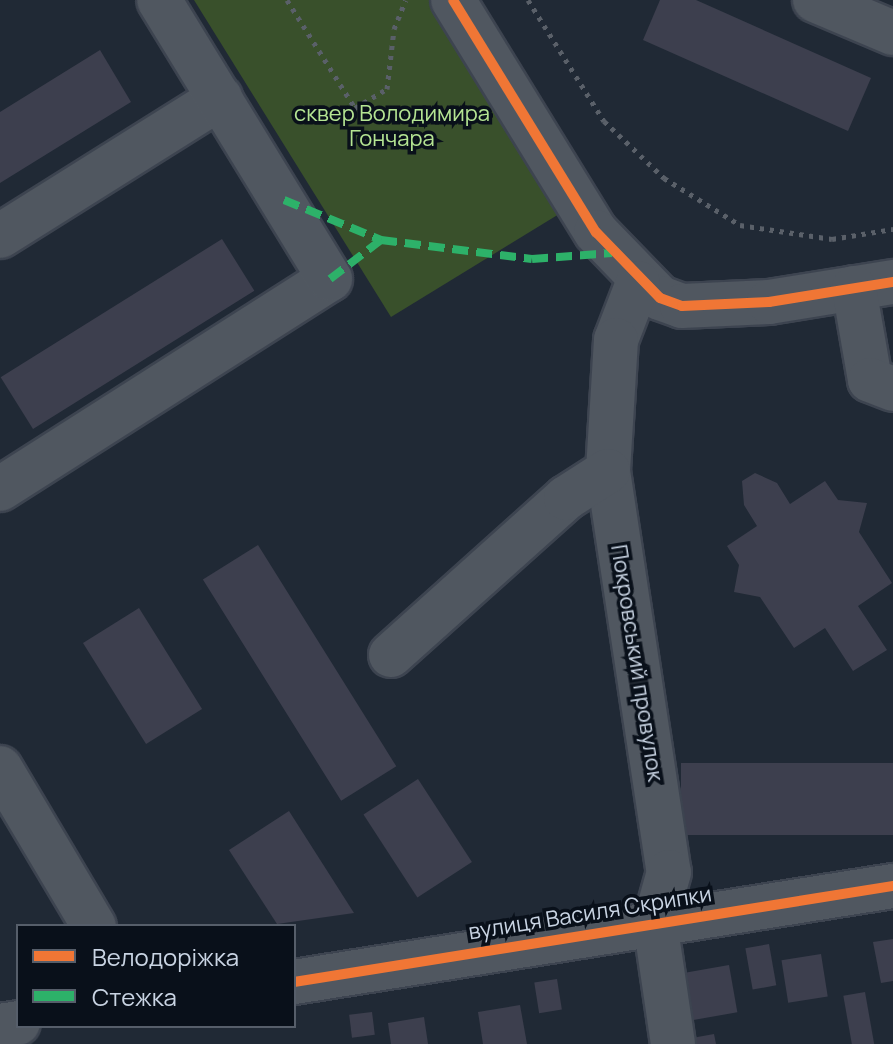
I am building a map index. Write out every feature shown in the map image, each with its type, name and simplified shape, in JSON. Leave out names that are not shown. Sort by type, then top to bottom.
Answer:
[{"type":"street","points":[[0,489],[330,279],[159,0]]},
{"type":"street","points":[[815,0],[893,33]]},
{"type":"street","points":[[460,2],[596,232],[638,283],[682,306],[873,285],[870,380],[893,389]]},
{"type":"street","points":[[0,236],[220,98]]},
{"type":"street","name":"Покровський провулок","points":[[638,283],[616,340],[608,471],[669,872],[655,922],[673,1044]]},
{"type":"street","points":[[391,655],[566,498],[608,471]]},
{"type":"street","points":[[0,768],[93,924]]},
{"type":"street","name":"вулиця Василя Скрипки","points":[[296,982],[893,886]]},
{"type":"path","points":[[287,0],[355,108],[387,89],[394,29],[406,0]]},
{"type":"path","points":[[528,0],[604,121],[664,178],[740,225],[832,239],[893,229]]},
{"type":"green space","name":"сквер Володимира Гончара","points":[[194,0],[434,0],[564,211],[391,317]]},
{"type":"building","points":[[660,0],[696,0],[871,78],[848,131],[643,40]]},
{"type":"building","points":[[100,50],[131,102],[0,183],[0,112]]},
{"type":"building","points":[[222,239],[254,291],[33,429],[1,377]]},
{"type":"building","points":[[755,473],[777,483],[790,504],[825,481],[838,500],[867,503],[859,532],[892,583],[858,606],[887,650],[853,671],[825,628],[794,648],[760,597],[734,592],[739,565],[727,546],[757,526],[744,505],[742,481]]},
{"type":"building","points":[[258,545],[396,766],[341,801],[203,579]]},
{"type":"building","points":[[139,608],[202,709],[146,744],[83,643]]},
{"type":"building","points":[[681,763],[893,763],[893,835],[681,835]]},
{"type":"building","points":[[418,779],[472,862],[417,897],[363,814]]},
{"type":"building","points":[[289,811],[354,913],[277,924],[229,850]]},
{"type":"building","points":[[893,939],[893,981],[881,983],[873,942]]},
{"type":"building","points":[[769,944],[776,985],[753,990],[745,948]]},
{"type":"building","points":[[821,954],[828,996],[788,1003],[781,960]]},
{"type":"building","points":[[729,965],[737,1012],[689,1021],[681,974]]},
{"type":"building","points":[[557,979],[562,1010],[539,1013],[534,983]]},
{"type":"building","points":[[865,992],[874,1044],[852,1044],[843,996]]},
{"type":"building","points":[[520,1005],[527,1044],[483,1044],[478,1012]]},
{"type":"building","points":[[372,1012],[375,1035],[352,1038],[349,1015]]},
{"type":"building","points":[[424,1017],[428,1044],[391,1044],[388,1023]]},
{"type":"building","points":[[714,1034],[716,1044],[693,1044],[692,1038]]},
{"type":"marked path","points":[[284,200],[381,240],[532,259],[612,253]]},
{"type":"marked path","points":[[330,279],[381,240]]},
{"type":"cycle path","points":[[453,0],[596,232],[660,298],[682,306],[769,302],[893,282]]},
{"type":"cycle path","points":[[296,982],[893,886]]}]
